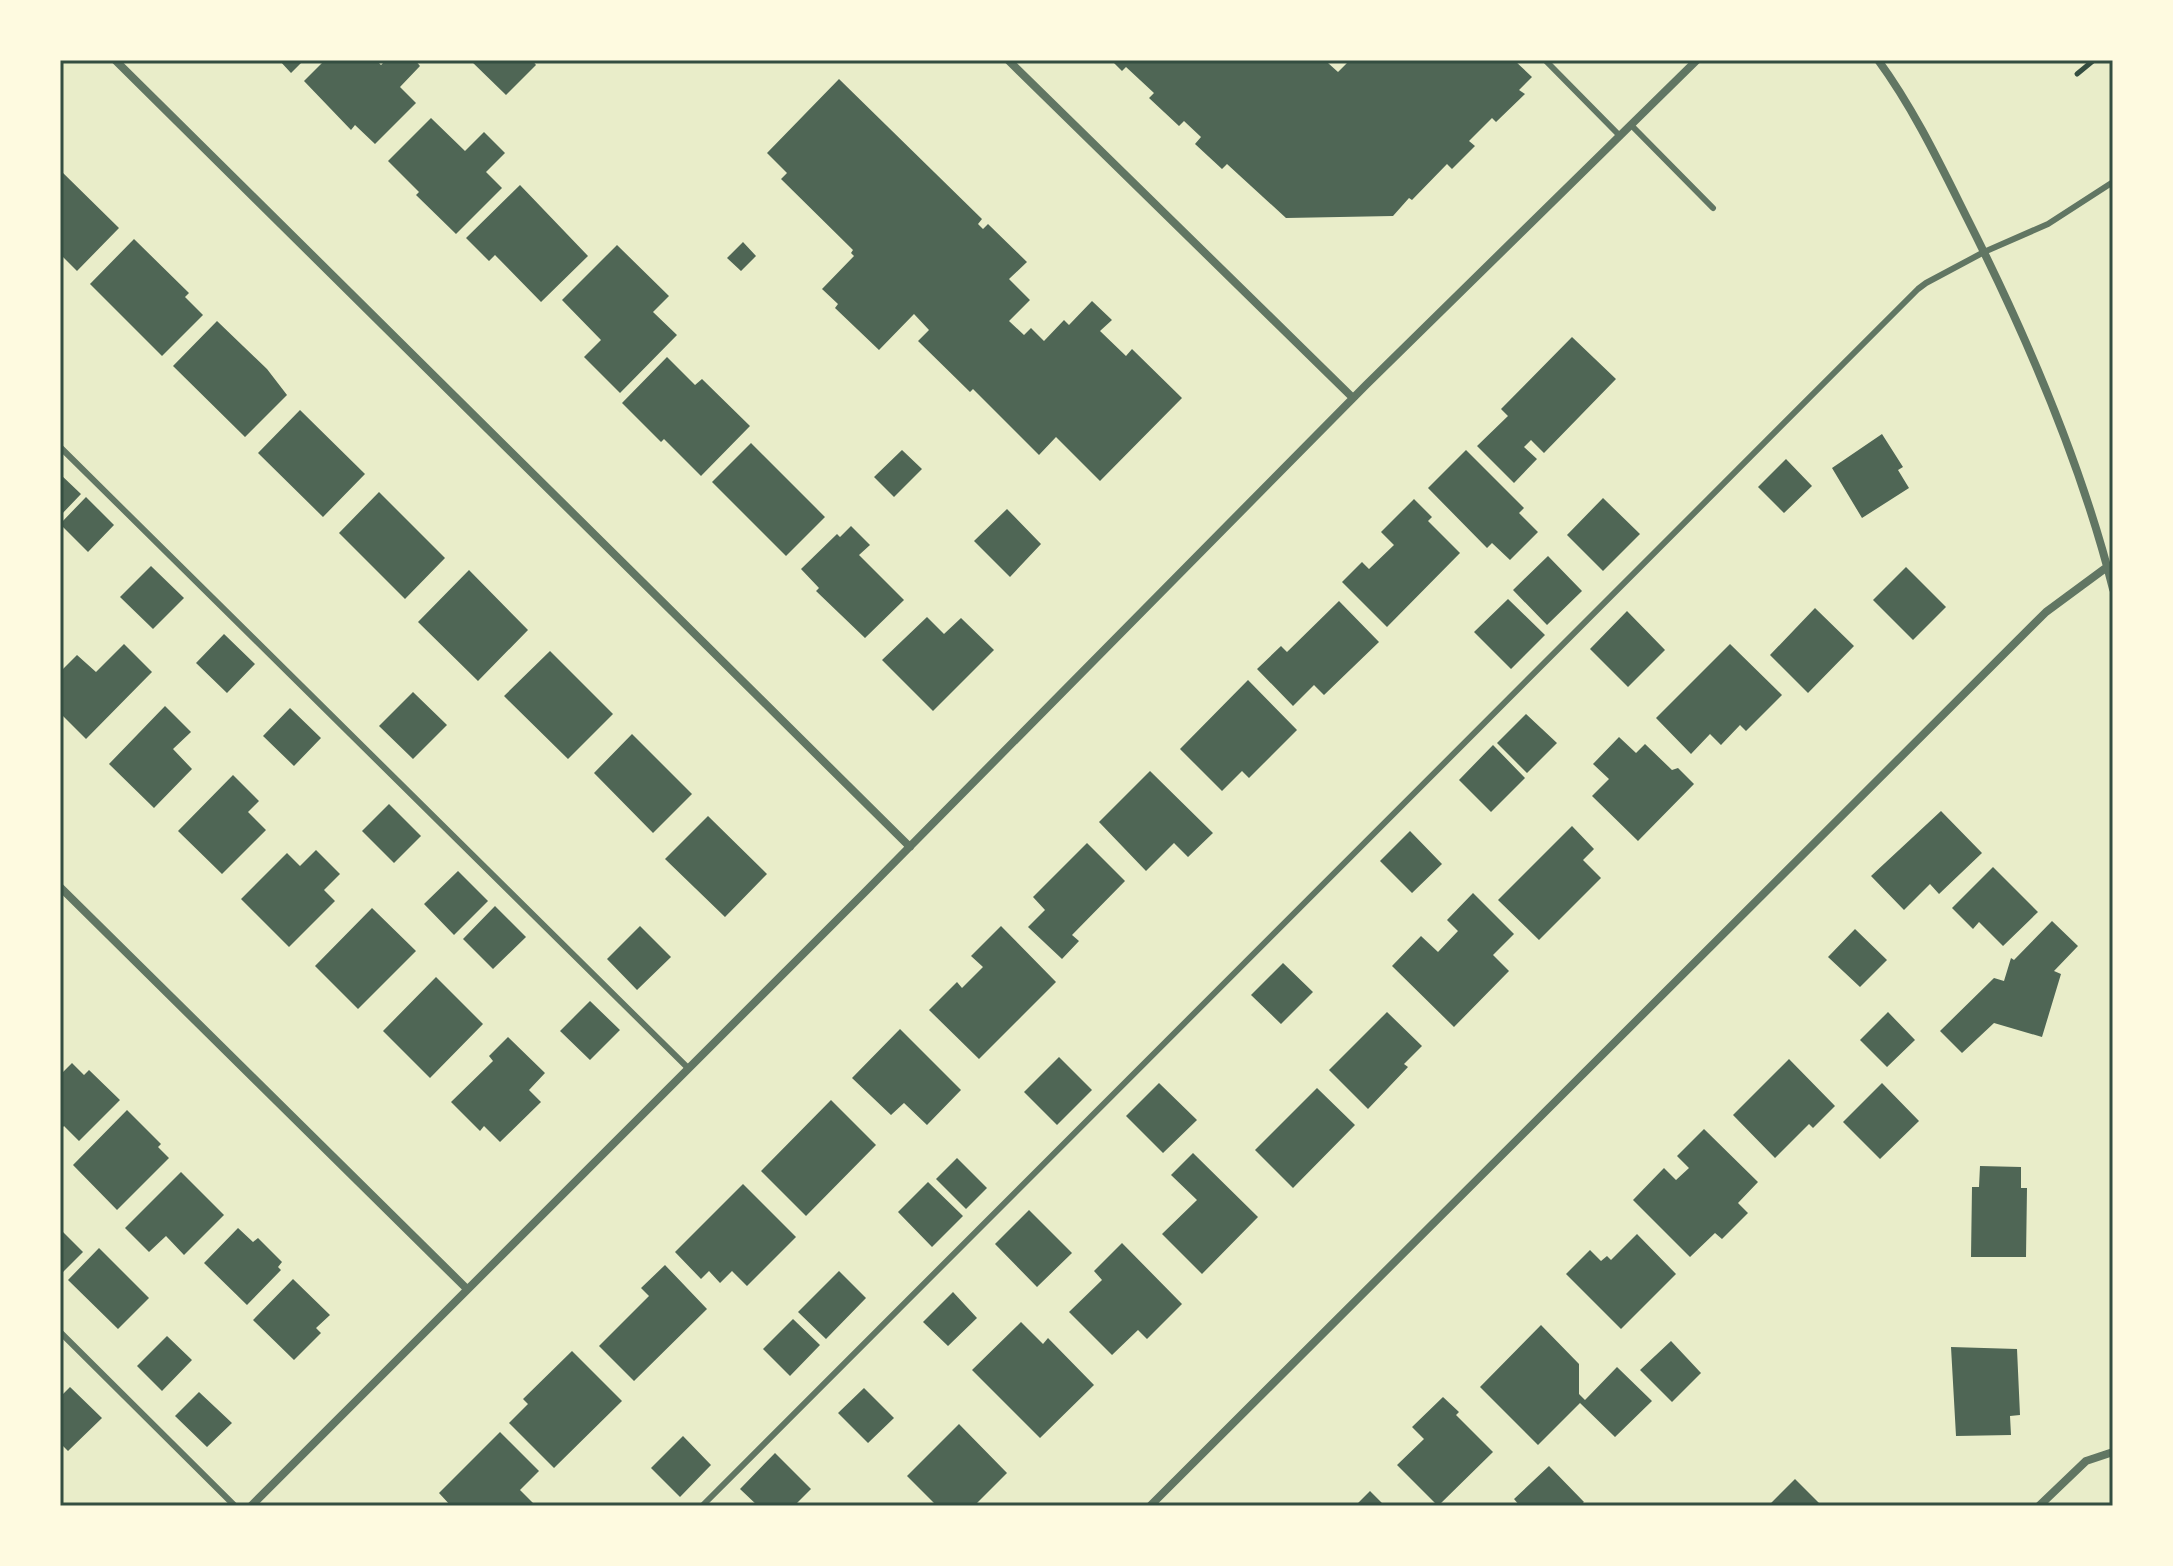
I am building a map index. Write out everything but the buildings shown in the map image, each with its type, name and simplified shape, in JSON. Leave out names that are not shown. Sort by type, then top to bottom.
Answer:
[{"type":"street","points":[[115,60],[910,847]]},
{"type":"street","points":[[1008,60],[1353,398]]},
{"type":"street","points":[[251,1506],[910,847],[1353,398],[1697,60]]},
{"type":"street","points":[[1878,60],[1896,84],[2010,305],[2058,418],[2113,589]]},
{"type":"street","points":[[1150,1506],[2046,612],[2107,567]]},
{"type":"street","points":[[60,887],[467,1289]]},
{"type":"street","points":[[2039,1506],[2086,1461],[2113,1452]]},
{"type":"lane","points":[[1545,60],[1620,136]]},
{"type":"lane","points":[[1631,125],[1713,208]]},
{"type":"lane","points":[[702,1506],[1918,289],[1984,252],[2048,224],[2113,182]]},
{"type":"lane","points":[[60,447],[688,1068]]},
{"type":"lane","points":[[60,1332],[235,1506]]},
{"type":"path","points":[[2077,74],[2094,60]]}]
